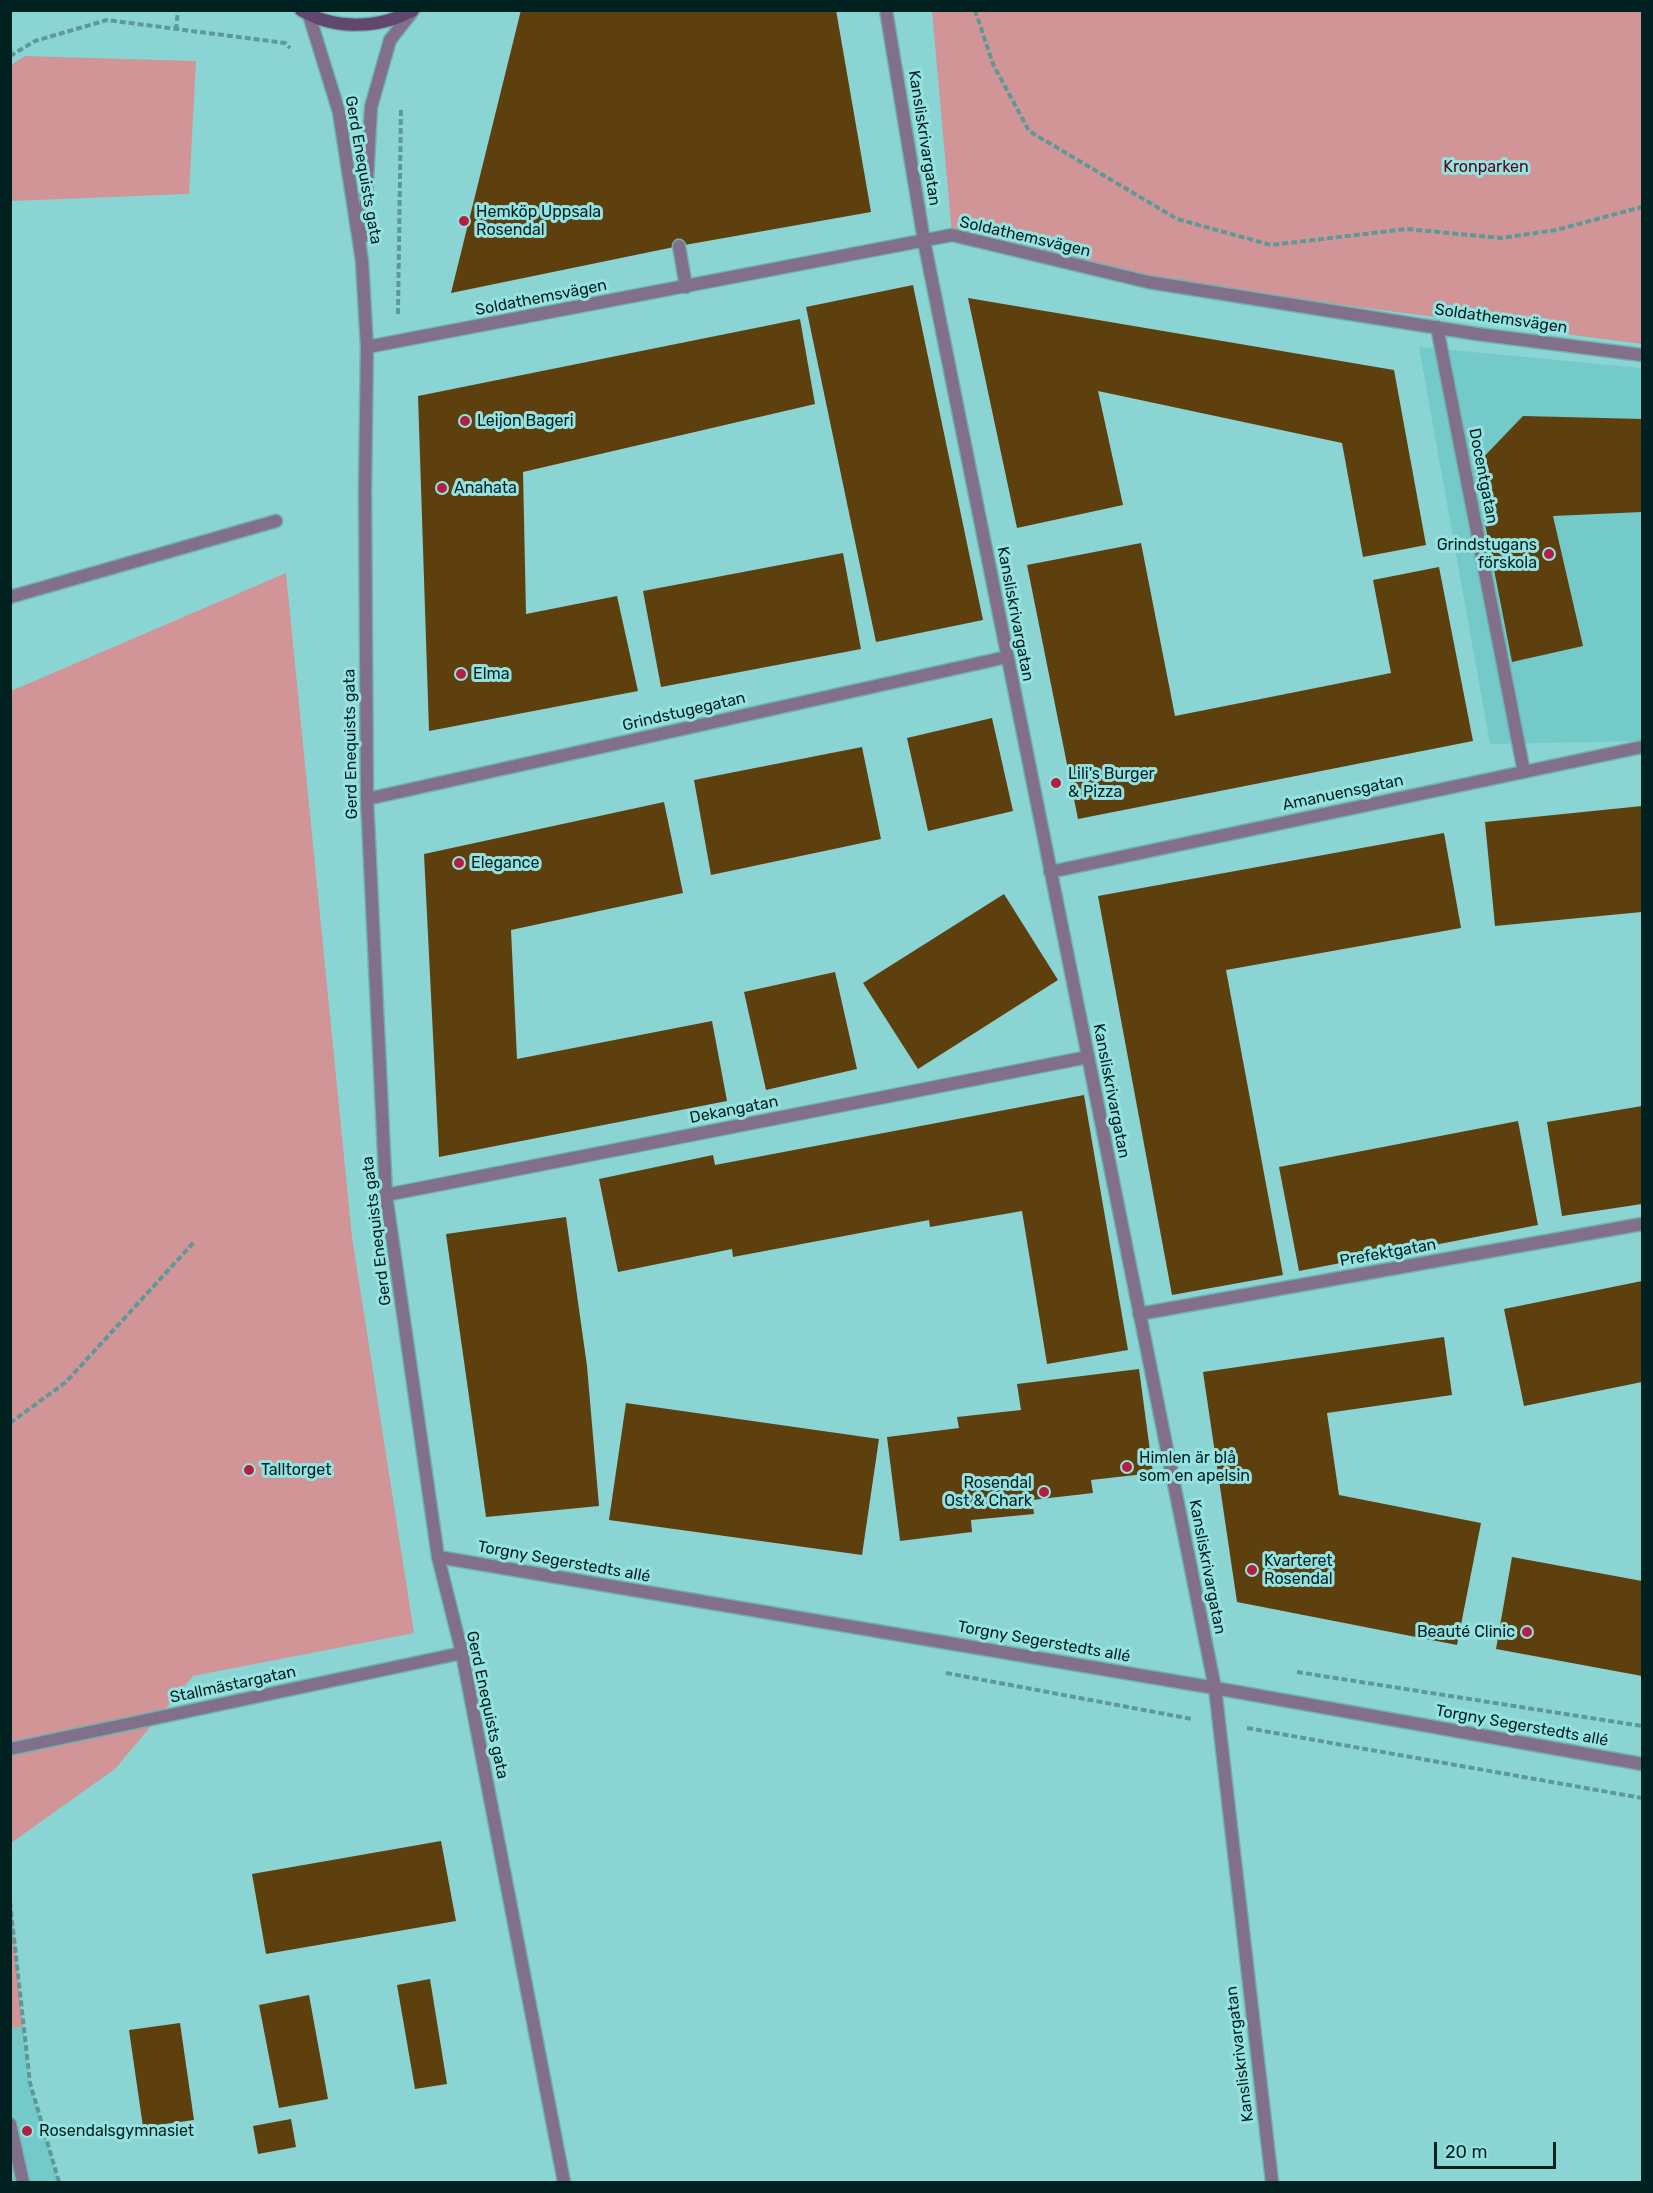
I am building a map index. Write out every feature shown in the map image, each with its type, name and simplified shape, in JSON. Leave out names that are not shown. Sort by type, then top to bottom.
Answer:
[{"type":"main road","points":[[305,13],[350,25],[393,21],[412,11]]},
{"type":"street","name":"Kansliskrivargatan","points":[[886,10],[924,241],[1215,1688],[1272,2182]]},
{"type":"street","name":"Gerd Enequists gata","points":[[362,261],[371,107],[390,39],[412,11]]},
{"type":"street","name":"Gerd Enequists gata","points":[[305,13],[339,111],[362,261],[367,347],[365,490],[367,799],[386,1195],[438,1557],[462,1653],[564,2182]]},
{"type":"street","name":"Soldathemsvägen","points":[[367,347],[952,235],[1148,282],[1437,327],[1642,355]]},
{"type":"street","points":[[679,246],[686,287]]},
{"type":"street","name":"Docentgatan","points":[[1437,327],[1524,772]]},
{"type":"street","points":[[10,597],[276,521]]},
{"type":"street","name":"Grindstugegatan","points":[[367,799],[1007,657]]},
{"type":"street","name":"Amanuensgatan","points":[[1050,872],[1642,747]]},
{"type":"street","name":"Dekangatan","points":[[386,1195],[1088,1057]]},
{"type":"street","name":"Prefektgatan","points":[[1139,1314],[1642,1224]]},
{"type":"street","name":"Torgny Segerstedts allé","points":[[438,1557],[1215,1688],[1642,1764]]},
{"type":"street","name":"Stallmästargatan","points":[[10,1749],[462,1653]]},
{"type":"street","points":[[10,2124],[23,2182]]},
{"type":"path","points":[[176,30],[178,10]]},
{"type":"path","points":[[975,10],[993,64],[1029,131],[1178,219],[1271,245],[1407,229],[1501,238],[1556,230],[1642,207]]},
{"type":"path","points":[[10,56],[35,41],[107,20],[285,43],[298,56]]},
{"type":"path","points":[[11,1423],[66,1382],[195,1241]]},
{"type":"path","points":[[937,1672],[1642,1798]]},
{"type":"path","points":[[10,1902],[30,2083],[59,2182]]},
{"type":"path","points":[[10,1968],[17,1965]]},
{"type":"shaded area","name":"Grindstugans förskola","points":[[1419,347],[1642,368],[1642,741],[1490,744]]},
{"type":"shaded area","name":"Rosendalsgymnasiet","points":[[23,2026],[30,2083],[59,2182],[11,2182],[11,2029]]},
{"type":"green space","name":"Kronparken","points":[[932,11],[1642,11],[1642,344],[1235,291],[1144,276],[952,235]]},
{"type":"green space","points":[[25,56],[196,61],[189,194],[11,201],[11,65]]},
{"type":"green space","points":[[286,573],[352,1237],[414,1633],[193,1676],[115,1769],[11,1843],[11,691]]},
{"type":"green space","points":[[11,1901],[23,2026],[10,2029]]},
{"type":"building","points":[[521,10],[836,10],[871,212],[679,246],[451,293]]},
{"type":"building","points":[[913,285],[983,620],[876,642],[806,307]]},
{"type":"building","points":[[968,298],[1394,370],[1426,545],[1363,557],[1342,443],[1098,391],[1123,505],[1017,528]]},
{"type":"building","points":[[800,319],[815,404],[523,472],[526,614],[617,596],[638,691],[429,731],[418,396]]},
{"type":"building","name":"Grindstugans förskola","points":[[1523,416],[1642,419],[1642,512],[1553,516],[1583,646],[1512,662],[1474,467]]},
{"type":"building","points":[[1141,543],[1175,716],[1391,673],[1373,580],[1439,567],[1473,741],[1078,819],[1027,565]]},
{"type":"building","points":[[843,553],[861,649],[661,687],[643,591]]},
{"type":"building","points":[[992,718],[1013,811],[928,831],[907,738]]},
{"type":"building","points":[[862,747],[881,839],[711,875],[694,780]]},
{"type":"building","points":[[664,802],[683,893],[511,930],[517,1059],[712,1021],[727,1101],[439,1157],[424,854]]},
{"type":"building","points":[[1642,806],[1642,912],[1495,926],[1485,822]]},
{"type":"building","points":[[1444,833],[1461,928],[1226,970],[1283,1275],[1172,1295],[1098,896]]},
{"type":"building","points":[[1004,894],[1058,980],[918,1069],[863,983]]},
{"type":"building","points":[[835,972],[857,1069],[766,1090],[744,992]]},
{"type":"building","points":[[1084,1095],[1128,1350],[1047,1364],[1022,1211],[930,1227],[929,1220],[733,1257],[732,1249],[618,1272],[599,1179],[713,1155],[715,1165]]},
{"type":"building","points":[[1642,1106],[1642,1204],[1562,1216],[1547,1122]]},
{"type":"building","points":[[1518,1121],[1538,1225],[1299,1271],[1279,1167]]},
{"type":"building","points":[[566,1217],[587,1366],[599,1506],[486,1517],[446,1234]]},
{"type":"building","points":[[1642,1281],[1642,1382],[1524,1406],[1504,1309]]},
{"type":"building","points":[[1444,1337],[1452,1395],[1327,1413],[1339,1495],[1481,1523],[1457,1645],[1237,1602],[1203,1372]]},
{"type":"building","points":[[1139,1369],[1153,1473],[1091,1480],[1093,1493],[1032,1500],[1034,1514],[971,1520],[972,1532],[900,1541],[887,1437],[959,1428],[957,1417],[1021,1410],[1017,1384]]},
{"type":"building","points":[[626,1403],[879,1439],[862,1555],[609,1520]]},
{"type":"building","points":[[1512,1557],[1642,1581],[1642,1676],[1496,1649]]},
{"type":"building","points":[[441,1841],[456,1921],[266,1954],[252,1874]]},
{"type":"building","points":[[430,1979],[447,2084],[415,2089],[397,1985]]},
{"type":"building","points":[[309,1995],[328,2099],[279,2108],[259,2005]]},
{"type":"building","points":[[180,2023],[194,2120],[143,2127],[129,2030]]},
{"type":"building","points":[[291,2119],[296,2147],[258,2154],[253,2126]]},
{"type":"place","name":"Hemköp Uppsala Rosendal","points":[[464,221]]},
{"type":"place","name":"Leijon Bageri","points":[[465,421]]},
{"type":"place","name":"Anahata","points":[[442,488]]},
{"type":"place","name":"Grindstugans förskola","points":[[1549,554]]},
{"type":"place","name":"Elma","points":[[461,674]]},
{"type":"place","name":"Lili's Burger & Pizza","points":[[1056,783]]},
{"type":"place","name":"Elegance","points":[[459,863]]},
{"type":"place","name":"Himlen är blå som en apelsin","points":[[1127,1467]]},
{"type":"place","name":"Talltorget","points":[[249,1470]]},
{"type":"place","name":"Rosendal Ost & Chark","points":[[1044,1492]]},
{"type":"place","name":"Kvarteret Rosendal","points":[[1252,1570]]},
{"type":"place","name":"Beauté Clinic","points":[[1527,1632]]},
{"type":"place","name":"Rosendalsgymnasiet","points":[[27,2131]]}]
